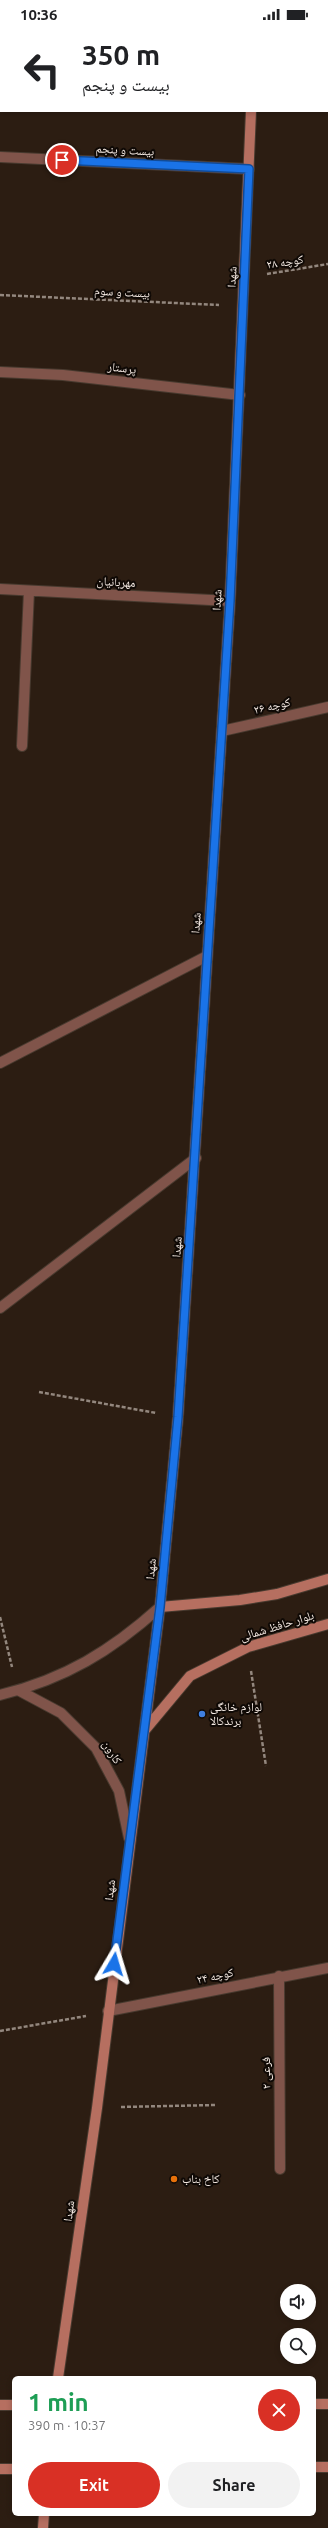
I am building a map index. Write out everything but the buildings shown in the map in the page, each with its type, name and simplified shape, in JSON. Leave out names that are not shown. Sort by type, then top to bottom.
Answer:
[{"type":"street","name":"شهدا","points":[[58,2376],[97,2108],[129,1838],[145,1730],[160,1607],[178,1417],[196,1158],[207,956],[230,601],[251,112]]},
{"type":"street","name":"بیست و پنجم","points":[[0,157],[249,169]]},
{"type":"street","name":"پرستار","points":[[0,372],[63,375],[240,395]]},
{"type":"street","name":"مهربانیان","points":[[0,589],[230,601]]},
{"type":"street","points":[[22,746],[29,591]]},
{"type":"street","name":"کوچه ۲۶","points":[[222,731],[328,707]]},
{"type":"street","points":[[0,1063],[207,956]]},
{"type":"street","points":[[0,1308],[196,1158]]},
{"type":"street","points":[[0,1695],[18,1690],[74,1669],[100,1655],[132,1633],[160,1607],[276,1594],[328,1579]]},
{"type":"street","name":"بلوار حافظ شمالی","points":[[145,1730],[190,1676],[248,1647],[328,1624]]},
{"type":"street","name":"کارون","points":[[18,1690],[61,1713],[96,1748],[119,1791],[129,1838]]},
{"type":"street","name":"کوچه ۲۴","points":[[108,2012],[278,1976],[328,1968]]},
{"type":"street","name":"فرعی ۲","points":[[278,1976],[280,2169]]},
{"type":"street","points":[[316,2404],[328,2404]]},
{"type":"street","points":[[0,2405],[12,2406]]},
{"type":"street","points":[[316,2467],[328,2467]]},
{"type":"street","points":[[0,2469],[12,2469]]},
{"type":"street","points":[[43,2528],[44,2516]]},
{"type":"path","name":"کوچه ۲۸","points":[[245,278],[328,264]]},
{"type":"path","name":"بیست و سوم","points":[[0,295],[243,306]]},
{"type":"path","points":[[39,1392],[178,1417]]},
{"type":"path","points":[[0,1617],[18,1690]]},
{"type":"path","points":[[248,1647],[266,1766]]},
{"type":"path","points":[[0,2031],[108,2012]]},
{"type":"path","points":[[97,2108],[215,2105]]},
{"type":"place","name":"لوازم خانگی برندکالا","points":[[202,1714]]},
{"type":"place","name":"کاخ بناب","points":[[174,2179]]},
{"type":"route","points":[[62,160],[249,169],[230,601],[207,956],[196,1158],[178,1417],[160,1607],[145,1730],[129,1838],[114,1964]]}]
